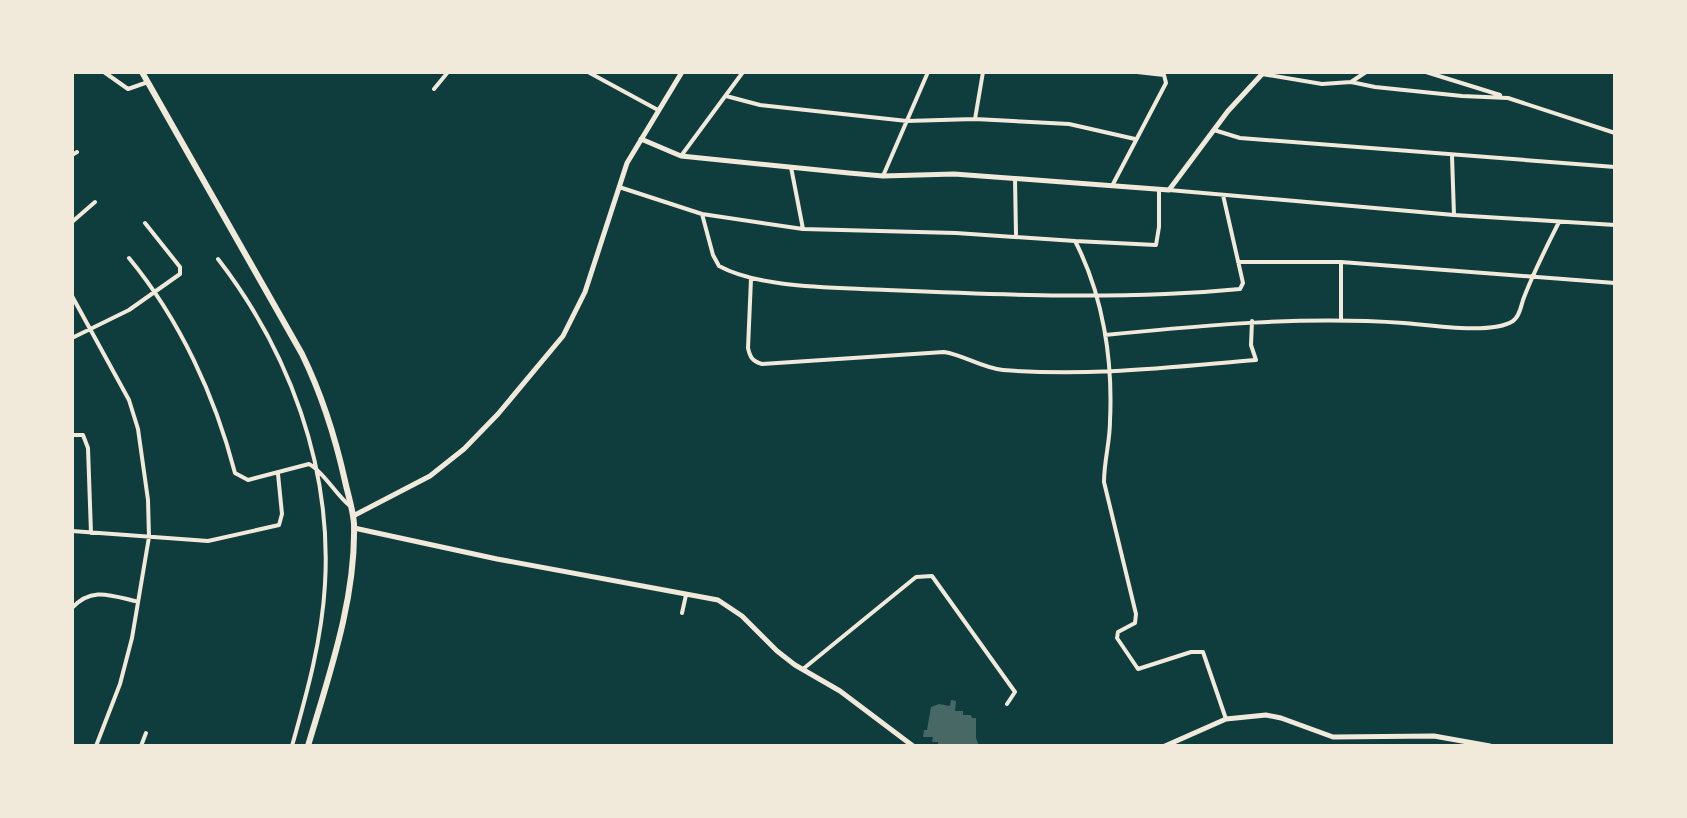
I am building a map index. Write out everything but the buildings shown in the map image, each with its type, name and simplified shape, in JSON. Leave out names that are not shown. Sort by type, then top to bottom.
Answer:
[{"type":"highway","points":[[142,72],[317,385],[338,449],[353,516],[350,574],[342,622],[308,746]]},
{"type":"street","points":[[104,72],[128,89],[148,82]]},
{"type":"street","points":[[434,89],[448,72]]},
{"type":"street","points":[[588,72],[658,110]]},
{"type":"street","points":[[353,516],[430,476],[448,463],[498,414],[563,336],[585,292],[627,163],[682,72]]},
{"type":"street","points":[[681,156],[743,72]]},
{"type":"street","points":[[883,176],[928,72]]},
{"type":"street","points":[[975,119],[983,72]]},
{"type":"street","points":[[1112,186],[1166,78],[1160,74],[1137,72]]},
{"type":"street","points":[[1351,82],[1366,72]]},
{"type":"street","points":[[1426,72],[1531,103],[1615,133]]},
{"type":"street","points":[[1169,190],[1240,96],[1263,73],[1322,84],[1351,82],[1462,96],[1508,98]]},
{"type":"street","points":[[726,96],[760,105],[907,121],[975,119],[1069,124],[1135,139]]},
{"type":"street","points":[[1214,130],[1240,138],[1615,167]]},
{"type":"street","points":[[641,139],[681,156],[883,176],[954,174],[1015,178],[1454,215],[1615,225]]},
{"type":"street","points":[[72,155],[77,152]]},
{"type":"street","points":[[1452,156],[1454,215]]},
{"type":"street","points":[[791,167],[803,229]]},
{"type":"street","points":[[1015,178],[1016,235]]},
{"type":"street","points":[[619,187],[702,214],[803,229],[1016,235],[1156,245],[1159,189]]},
{"type":"street","points":[[702,214],[719,266],[751,279],[827,287],[1097,297],[1240,289],[1243,283],[1223,195]]},
{"type":"street","points":[[72,222],[95,202]]},
{"type":"street","points":[[1105,335],[1252,321],[1341,319],[1459,328],[1492,326],[1514,320],[1559,222]]},
{"type":"street","points":[[72,338],[91,331],[157,292],[180,274],[180,267],[145,223]]},
{"type":"street","points":[[1075,241],[1090,273],[1105,335],[1110,422],[1104,482],[1136,614],[1135,623],[1118,632],[1117,638],[1138,669],[1191,652],[1203,652],[1226,719]]},
{"type":"street","points":[[129,258],[157,292],[211,397],[235,473],[248,480],[278,474],[303,464],[315,467],[351,507]]},
{"type":"street","points":[[218,259],[240,288],[278,354],[300,409],[315,467],[325,543],[325,583],[316,652],[292,746]]},
{"type":"street","points":[[1238,262],[1341,262],[1615,283]]},
{"type":"street","points":[[1341,262],[1341,319]]},
{"type":"street","points":[[751,279],[749,356],[754,362],[762,364],[944,352],[998,370],[1109,373],[1256,360],[1251,345],[1252,321]]},
{"type":"street","points":[[72,296],[129,400],[138,429],[148,500],[149,537],[132,638],[120,684],[96,746]]},
{"type":"street","points":[[72,435],[83,435],[88,448],[91,533]]},
{"type":"street","points":[[72,531],[208,541],[279,525],[282,514],[278,474]]},
{"type":"street","points":[[354,528],[483,556],[686,595],[711,597],[729,606],[777,651],[840,691],[913,746]]},
{"type":"street","points":[[803,669],[916,577],[932,576],[1015,692],[1007,704]]},
{"type":"street","points":[[72,608],[91,593],[136,601]]},
{"type":"street","points":[[682,613],[686,595]]},
{"type":"street","points":[[1165,746],[1226,719],[1266,715],[1333,737],[1434,736],[1490,746]]},
{"type":"street","points":[[141,746],[146,733]]}]
